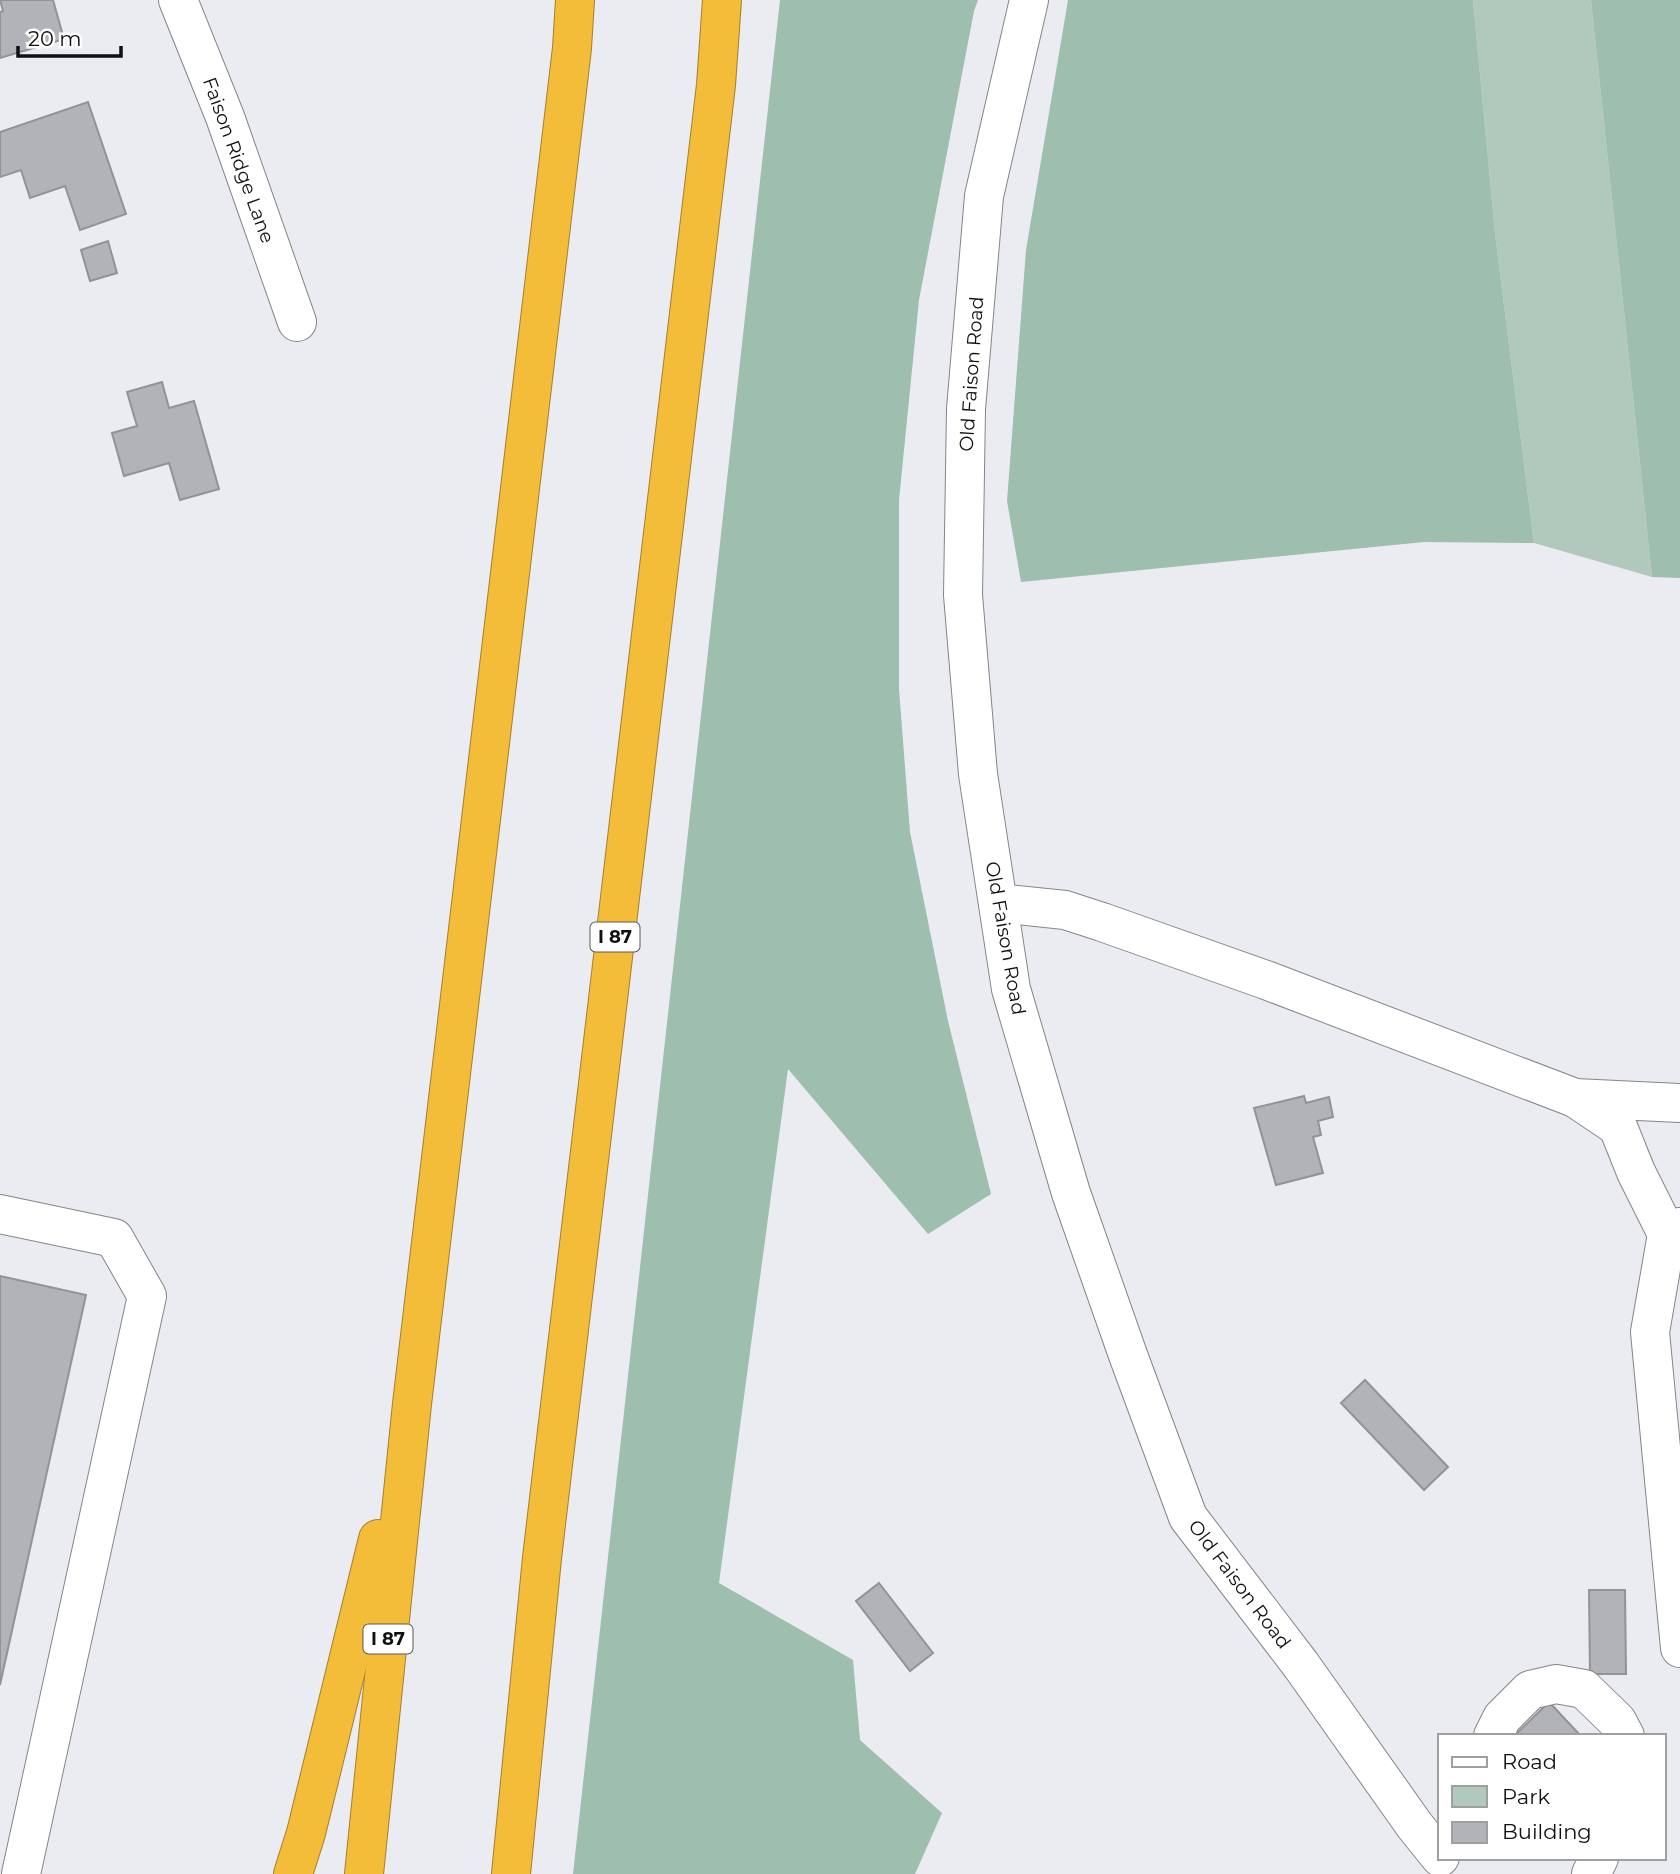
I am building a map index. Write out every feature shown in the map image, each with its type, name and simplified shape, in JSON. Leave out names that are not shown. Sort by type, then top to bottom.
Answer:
[{"type":"highway","name":"I 87","points":[[364,1874],[412,1404],[569,75],[575,0]]},
{"type":"highway","name":"I 87","points":[[510,1874],[543,1544],[716,85],[722,0]]},
{"type":"highway","points":[[293,1874],[306,1833],[412,1404]]},
{"type":"street","name":"Faison Ridge Lane","points":[[178,0],[225,117],[297,322]]},
{"type":"street","name":"Old Faison Road","points":[[1029,0],[984,196],[966,409],[963,595],[978,774],[1011,989],[1071,1193],[1188,1517],[1301,1665],[1428,1817],[1438,1848]]},
{"type":"street","points":[[998,902],[1065,910],[1266,980],[1575,1098],[1618,1126],[1636,1172],[1673,1231],[1650,1332],[1680,1648]]},
{"type":"street","points":[[1575,1098],[1680,1103]]},
{"type":"street","points":[[0,1214],[114,1238],[147,1296],[21,1874]]},
{"type":"street","points":[[1494,1734],[1502,1718],[1530,1690],[1556,1684],[1584,1689],[1617,1721],[1624,1734]]},
{"type":"street","name":"Old Faison Road","points":[[1443,1860],[1455,1874]]},
{"type":"green space","points":[[780,0],[978,0],[919,300],[899,500],[899,689],[910,832],[948,1021],[991,1194],[928,1234],[788,1069],[719,1583],[853,1660],[860,1740],[942,1813],[915,1874],[573,1874]]},
{"type":"green space","points":[[1068,0],[1473,0],[1495,233],[1534,543],[1424,542],[1021,582],[1007,501],[1026,250]]},
{"type":"green space","points":[[1473,0],[1591,0],[1652,577],[1534,543],[1495,233]]},
{"type":"green space","points":[[1591,0],[1680,0],[1680,578],[1652,577]]},
{"type":"building","points":[[0,0],[53,0],[64,39],[0,58],[0,12],[3,11]]},
{"type":"building","points":[[88,102],[126,214],[80,230],[65,186],[30,198],[21,170],[0,177],[0,132]]},
{"type":"building","points":[[108,241],[117,273],[90,281],[81,250]]},
{"type":"building","points":[[162,382],[169,408],[194,401],[219,489],[180,500],[169,463],[124,476],[112,433],[137,426],[127,392]]},
{"type":"building","points":[[1304,1096],[1306,1103],[1329,1097],[1333,1117],[1318,1121],[1321,1135],[1313,1137],[1323,1173],[1276,1185],[1254,1108]]},
{"type":"building","points":[[0,1276],[86,1295],[0,1685]]},
{"type":"building","points":[[1365,1380],[1448,1467],[1424,1490],[1341,1403]]},
{"type":"building","points":[[879,1583],[933,1653],[910,1671],[856,1601]]},
{"type":"building","points":[[1589,1590],[1625,1590],[1626,1674],[1590,1674]]},
{"type":"building","points":[[1549,1702],[1579,1734],[1516,1734]]}]
